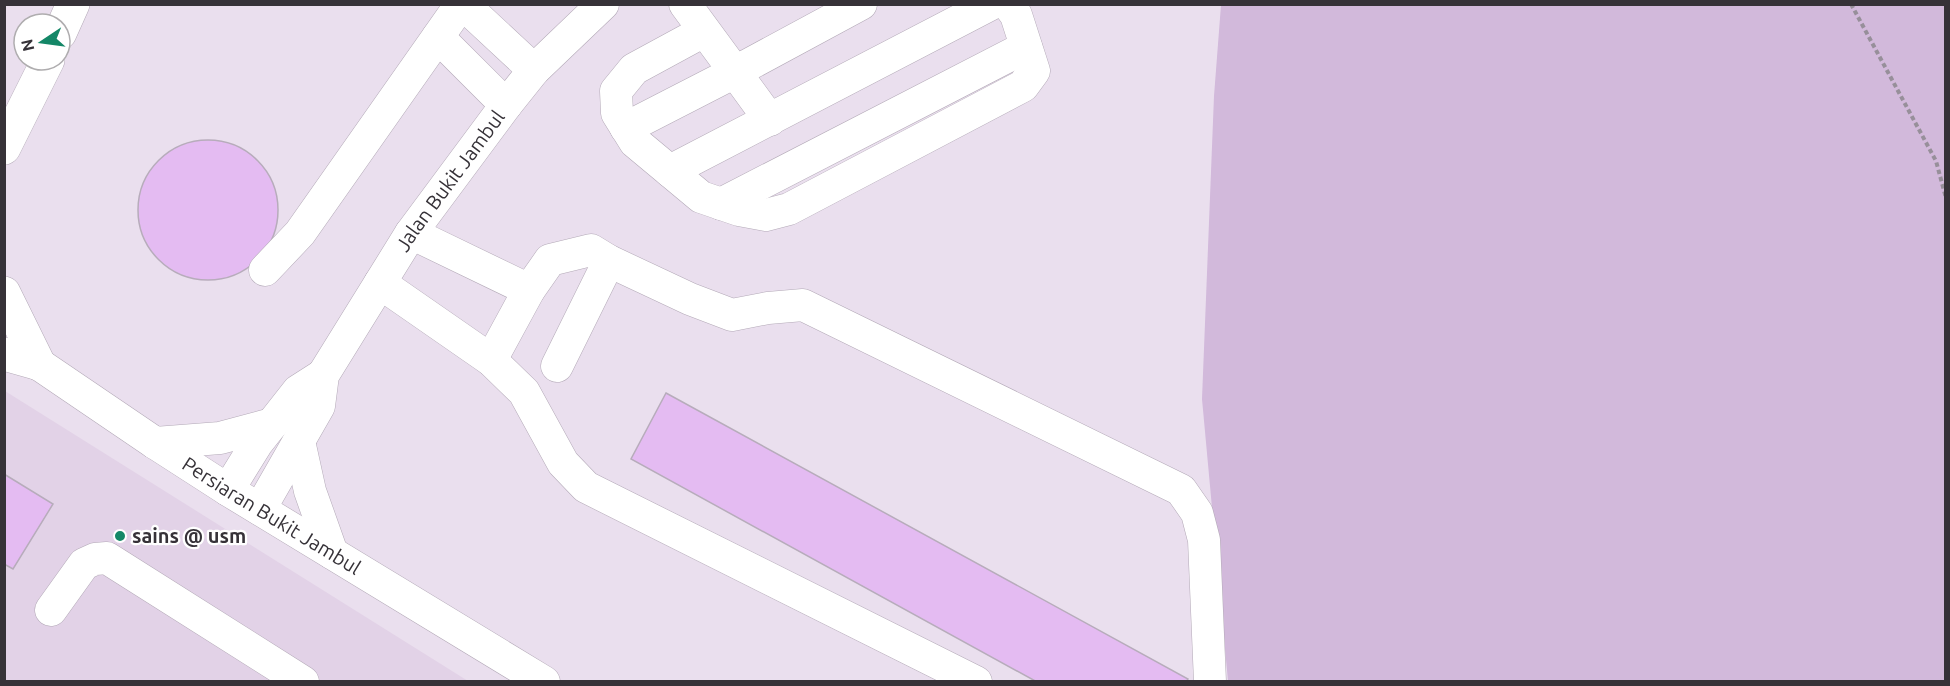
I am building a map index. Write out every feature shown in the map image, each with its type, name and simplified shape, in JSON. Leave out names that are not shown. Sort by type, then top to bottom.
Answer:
[{"type":"main road","points":[[4,148],[42,72]]},
{"type":"main road","points":[[4,293],[39,364]]},
{"type":"main road","points":[[4,354],[39,364]]},
{"type":"street","points":[[265,270],[300,233],[462,4],[534,70]]},
{"type":"street","name":"Jalan Bukit Jambul","points":[[260,509],[319,406],[323,375],[411,233],[534,70],[603,4]]},
{"type":"street","points":[[685,4],[770,120]]},
{"type":"street","points":[[626,128],[861,4]]},
{"type":"street","points":[[670,171],[770,120],[1013,7],[1034,71],[1023,86],[789,209],[766,214],[739,210],[701,197],[635,142],[617,113],[616,91],[634,69],[705,31]]},
{"type":"street","points":[[438,37],[506,105]]},
{"type":"street","points":[[411,233],[529,290]]},
{"type":"street","points":[[491,360],[529,290],[550,260],[591,249],[609,261],[690,299],[732,315],[768,308],[803,305],[1181,490],[1197,513],[1204,540],[1210,681]]},
{"type":"street","points":[[557,366],[609,261]]},
{"type":"street","points":[[380,283],[491,360],[524,392],[563,463],[586,487],[976,681]]},
{"type":"street","name":"Persiaran Bukit Jambul","points":[[4,341],[228,490],[544,681]]},
{"type":"street","name":"Jalan Bukit Jambul","points":[[228,490],[257,443],[298,391],[323,375]]},
{"type":"street","points":[[155,443],[220,438],[272,424]]},
{"type":"street","points":[[299,441],[310,491],[332,553]]},
{"type":"street","points":[[51,610],[84,564],[95,559],[107,558],[303,681]]},
{"type":"path","points":[[1851,4],[1936,161],[1946,198]]},
{"type":"shaded area","points":[[1221,5],[1945,5],[1945,681],[1228,681],[1202,399],[1214,96]]},
{"type":"shaded area","name":"sains @ usm","points":[[5,391],[468,681],[5,681]]},
{"type":"building","points":[[208,140],[235,146],[247,152],[257,161],[266,171],[272,183],[278,210],[272,237],[266,249],[257,259],[247,268],[235,274],[208,280],[181,274],[169,268],[159,259],[150,249],[144,237],[138,210],[144,183],[150,171],[159,161],[169,152],[181,146]]},
{"type":"building","points":[[666,393],[1188,679],[1186,682],[1037,682],[631,459]]},
{"type":"building","points":[[4,474],[53,504],[13,569],[4,564]]},
{"type":"place","name":"sains @ usm","points":[[120,536]]}]
